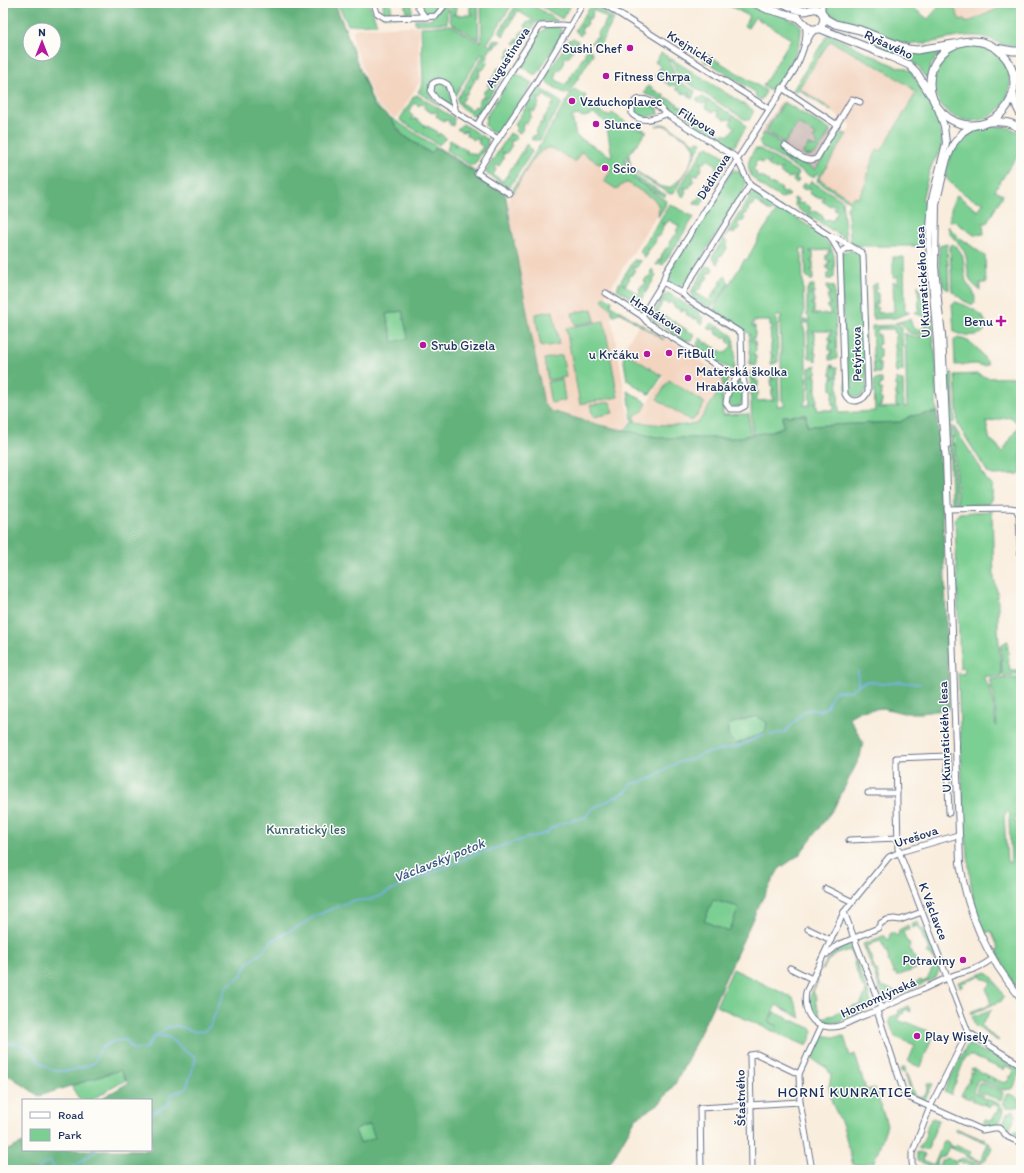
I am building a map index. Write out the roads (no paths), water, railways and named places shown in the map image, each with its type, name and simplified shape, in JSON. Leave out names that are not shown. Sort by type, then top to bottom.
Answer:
[{"type":"main road","name":"Ryšavého","points":[[754,3],[771,10],[794,16],[800,19],[810,29],[821,29],[909,65],[919,75],[936,105]]},
{"type":"main road","name":"Ryšavého","points":[[783,3],[801,10],[818,10],[828,20],[839,25],[860,30],[908,49],[923,49],[964,42]]},
{"type":"main road","points":[[805,25],[804,15],[809,10]]},
{"type":"main road","points":[[816,29],[823,23],[823,15]]},
{"type":"main road","points":[[1021,50],[1003,50],[980,42],[964,42],[948,49],[939,58],[930,77],[932,95],[936,105],[946,116],[955,121],[969,125],[1006,122],[1021,129]]},
{"type":"main road","points":[[990,46],[1000,53],[1009,64],[1014,78],[1013,89],[1015,103],[1021,115]]},
{"type":"main road","points":[[982,124],[996,118],[1010,102],[1017,76],[1021,69]]},
{"type":"street","points":[[374,3],[377,13],[385,18],[436,16],[444,6],[444,3]]},
{"type":"street","points":[[418,3],[418,6],[425,17]]},
{"type":"street","points":[[510,194],[477,173],[535,84],[583,3]]},
{"type":"street","name":"Krejnická","points":[[602,3],[769,109]]},
{"type":"street","points":[[809,10],[816,3]]},
{"type":"street","points":[[822,3],[821,9],[823,15]]},
{"type":"street","name":"Dědinova","points":[[803,48],[806,32],[805,25]]},
{"type":"street","name":"Augustinova","points":[[477,125],[540,26],[570,26]]},
{"type":"street","name":"Dědinova","points":[[642,316],[663,282],[666,272],[795,69],[803,48],[811,34],[816,29]]},
{"type":"street","points":[[456,112],[448,85],[440,80],[432,84],[431,92],[433,97],[498,140]]},
{"type":"street","points":[[782,88],[837,125]]},
{"type":"street","name":"Filipova","points":[[666,114],[641,120],[632,114],[632,108],[635,101],[638,99],[649,100],[661,108],[666,114],[732,155],[737,160]]},
{"type":"street","points":[[785,146],[804,159],[813,161],[817,158],[852,99],[860,102]]},
{"type":"street","name":"U Kunratického lesa","points":[[936,105],[944,126],[946,142],[932,199],[929,244],[937,342],[939,393],[946,459]]},
{"type":"street","name":"U Kunratického lesa","points":[[982,124],[971,127],[963,132],[954,143],[947,159],[936,204],[935,266],[942,334],[947,425],[947,509],[958,835],[962,880],[972,915],[992,959],[1006,980],[1021,998]]},
{"type":"street","points":[[682,293],[750,185],[737,160]]},
{"type":"street","name":"Petýrkova","points":[[750,185],[830,236],[832,235],[862,253],[864,261],[868,391],[865,397],[860,400],[850,400],[846,398],[845,394],[840,254],[830,236]]},
{"type":"street","points":[[840,254],[845,249],[853,248]]},
{"type":"street","points":[[663,282],[741,333],[742,374],[745,387],[745,402],[742,408],[736,410],[730,409],[726,403],[726,394],[729,387],[742,374]]},
{"type":"street","name":"Hrabákova","points":[[606,293],[642,316],[647,322],[737,378]]},
{"type":"street","points":[[947,509],[1016,509],[1019,515],[1021,565]]},
{"type":"street","name":"K Václavce","points":[[949,812],[947,756],[896,758],[898,838],[900,852],[968,1032]]},
{"type":"street","points":[[868,793],[897,793]]},
{"type":"street","name":"Urešova","points":[[844,912],[889,857],[900,852],[958,835]]},
{"type":"street","points":[[848,840],[898,838]]},
{"type":"street","points":[[826,890],[853,902]]},
{"type":"street","points":[[844,912],[879,1010],[904,1093],[910,1098],[982,1130],[999,1128],[1008,1137],[1021,1143]]},
{"type":"street","points":[[812,1170],[800,1102],[799,1074],[821,1026],[811,1018],[805,1008],[804,1003],[806,992],[844,912]]},
{"type":"street","points":[[821,961],[830,950],[838,944],[878,928],[881,923],[887,920],[900,920],[922,912]]},
{"type":"street","points":[[808,929],[831,940]]},
{"type":"street","name":"Hornomlýnská","points":[[821,1026],[839,1026],[879,1010],[947,978],[983,965],[992,959]]},
{"type":"street","points":[[790,968],[812,979]]},
{"type":"street","points":[[913,1170],[912,1153],[930,1107],[968,1032],[1021,1065]]},
{"type":"street","name":"Šťastného","points":[[752,1170],[750,1057],[752,1054],[757,1054],[799,1074]]},
{"type":"street","points":[[701,1170],[700,1108],[800,1102]]},
{"type":"waterway","points":[[858,671],[858,685]]},
{"type":"waterway","name":"Václavský potok","points":[[770,735],[785,732],[807,710],[812,709],[819,711],[827,707],[833,693],[836,691],[850,691],[867,681],[882,684],[899,682],[920,684]]},
{"type":"waterway","name":"Václavský potok","points":[[154,1037],[168,1027],[178,1026],[196,1032],[204,1031],[210,1026],[227,986],[240,977],[249,962],[260,954],[273,940],[300,926],[315,916],[351,901],[370,900],[475,854],[547,833],[558,824],[586,817],[591,809],[626,792],[632,783],[653,778],[679,762],[694,759],[701,754],[739,746],[764,734]]},
{"type":"waterway","points":[[3,1040],[9,1043],[26,1046],[39,1061],[49,1069],[55,1071],[68,1071],[82,1068],[94,1063],[101,1048],[114,1041],[126,1040],[133,1050],[146,1048],[154,1037],[167,1036],[196,1059],[186,1089],[172,1094],[168,1105],[152,1114]]},
{"type":"waterway","points":[[68,1170],[96,1151]]},
{"type":"waterway","points":[[41,1170],[39,1168],[49,1161],[56,1170]]},
{"type":"place","name":"Sushi Chef","points":[[630,48]]},
{"type":"place","name":"Fitness Chrpa","points":[[606,76]]},
{"type":"place","name":"Vzduchoplavec","points":[[572,101]]},
{"type":"place","name":"Slunce","points":[[596,124]]},
{"type":"place","name":"Scio","points":[[605,168]]},
{"type":"place","name":"Benu","points":[[1001,321]]},
{"type":"place","name":"Srub Gizela","points":[[423,345]]},
{"type":"place","name":"FitBull","points":[[669,353]]},
{"type":"place","name":"u Krčáku","points":[[647,354]]},
{"type":"place","name":"Mateřská školka Hrabákova","points":[[688,378]]},
{"type":"place","name":"Potraviny","points":[[963,960]]},
{"type":"place","name":"Play Wisely","points":[[917,1036]]},
{"type":"district","name":"HORNÍ KUNRATICE","points":[[845,1092]]},
{"type":"park label","name":"Kunratický les","points":[[306,829]]}]
